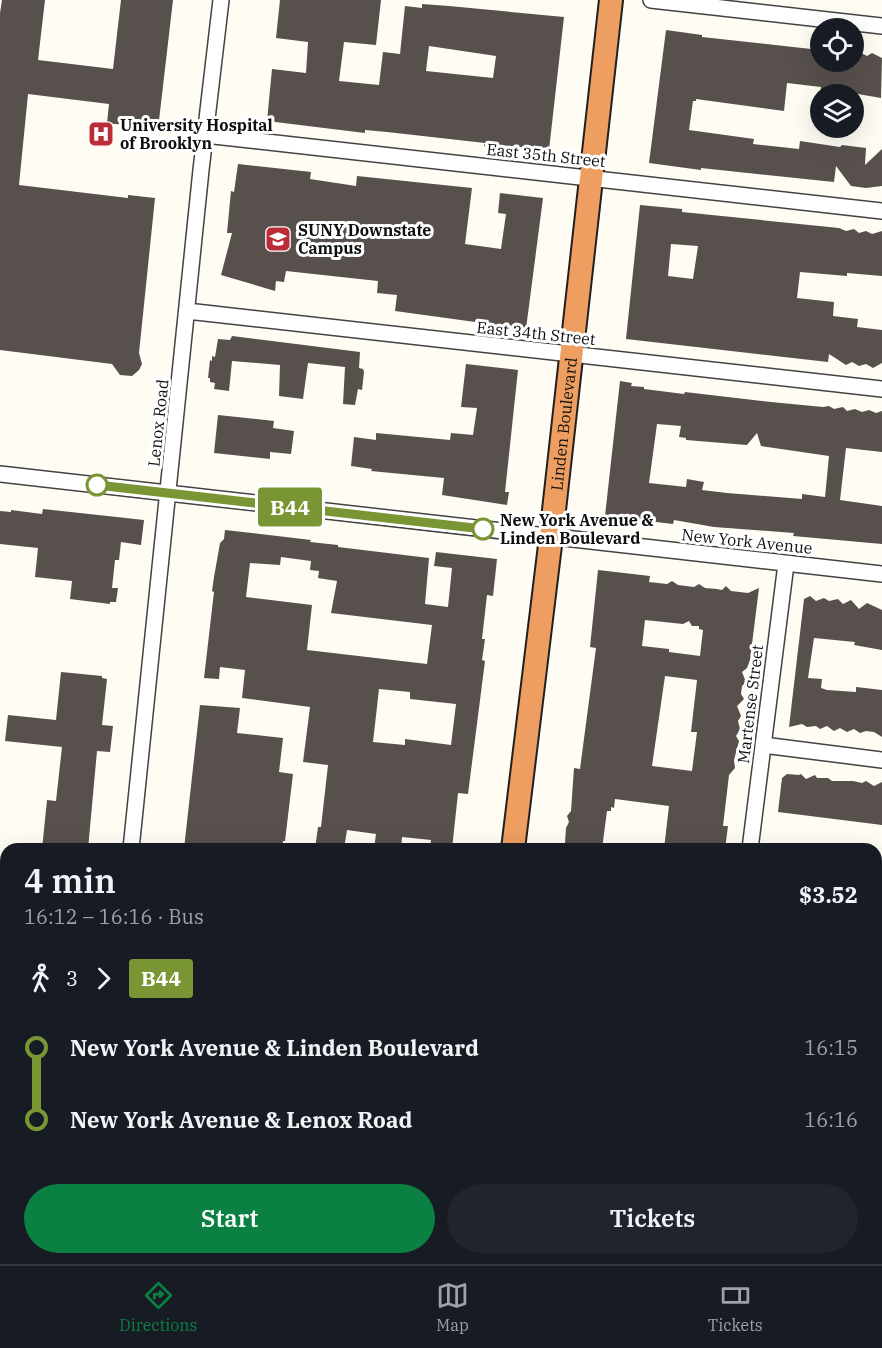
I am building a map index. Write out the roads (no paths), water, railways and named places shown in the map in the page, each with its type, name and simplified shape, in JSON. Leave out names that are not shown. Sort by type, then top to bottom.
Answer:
[{"type":"highway","name":"Linden Boulevard","points":[[514,843],[572,355],[611,0]]},
{"type":"street","name":"Lenox Road","points":[[132,843],[221,0]]},
{"type":"street","points":[[651,0],[882,26]]},
{"type":"street","name":"East 35th Street","points":[[205,135],[882,211]]},
{"type":"street","name":"East 34th Street","points":[[187,311],[882,389]]},
{"type":"street","name":"New York Avenue","points":[[0,474],[882,574]]},
{"type":"street","name":"Martense Street","points":[[751,843],[786,564]]},
{"type":"street","points":[[763,746],[882,760]]},
{"type":"place","name":"University Hospital of Brooklyn","points":[[101,134]]},
{"type":"place","name":"SUNY Downstate Campus","points":[[278,239]]},
{"type":"place","name":"New York Avenue & Linden Boulevard","points":[[483,529]]}]
